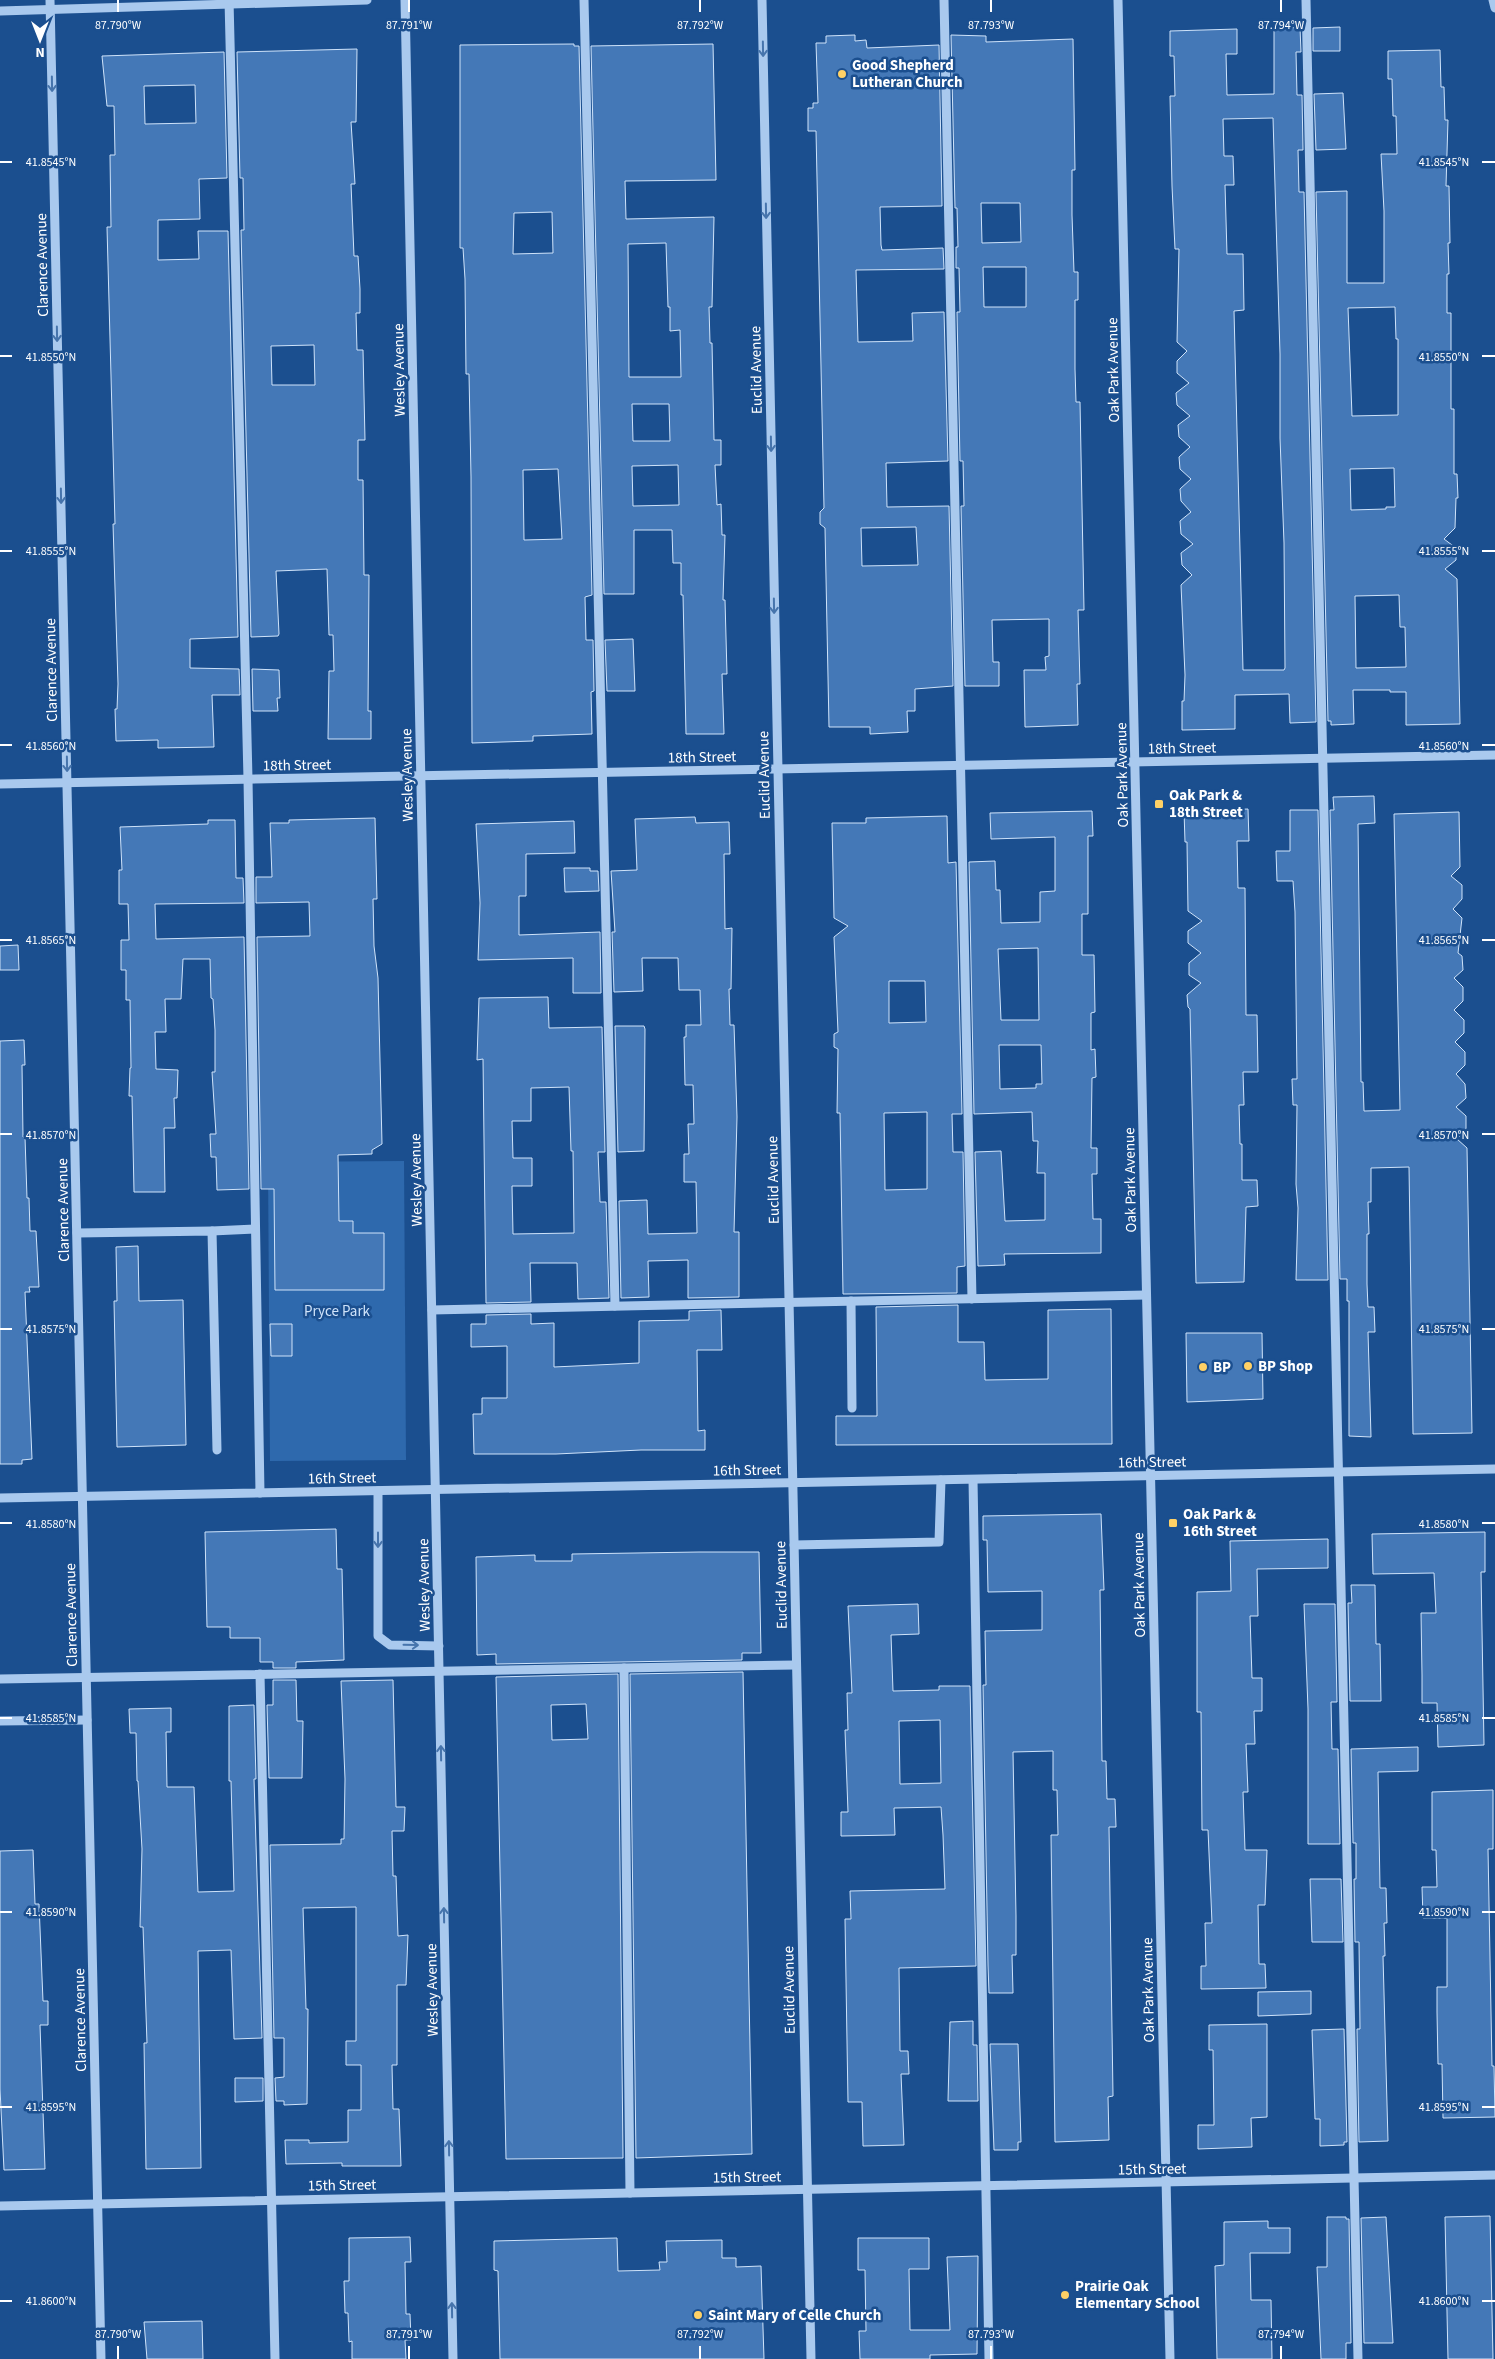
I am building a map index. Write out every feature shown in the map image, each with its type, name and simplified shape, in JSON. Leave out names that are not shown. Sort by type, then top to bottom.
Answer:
[{"type":"street","name":"Clarence Avenue","points":[[50,0],[101,2359]]},
{"type":"street","points":[[0,11],[229,1],[367,0]]},
{"type":"street","name":"Wesley Avenue","points":[[405,0],[454,2359]]},
{"type":"street","points":[[584,0],[615,1306]]},
{"type":"street","name":"Euclid Avenue","points":[[762,0],[793,1483],[795,1665],[811,2359]]},
{"type":"street","points":[[944,0],[972,1299]]},
{"type":"street","name":"Oak Park Avenue","points":[[1118,0],[1170,2359]]},
{"type":"street","points":[[1306,0],[1358,2359]]},
{"type":"street","points":[[1493,0],[1495,8]]},
{"type":"street","points":[[229,1],[248,780],[260,1493]]},
{"type":"street","name":"18th Street","points":[[0,784],[1495,755]]},
{"type":"street","points":[[77,1233],[255,1229]]},
{"type":"street","points":[[212,1231],[217,1450]]},
{"type":"street","points":[[432,1310],[1146,1295]]},
{"type":"street","points":[[851,1301],[852,1408]]},
{"type":"street","name":"16th Street","points":[[0,1498],[1495,1470]]},
{"type":"street","points":[[794,1544],[938,1542],[940,1480]]},
{"type":"street","points":[[972,1480],[989,2359]]},
{"type":"street","points":[[378,1491],[378,1636],[390,1645],[439,1646]]},
{"type":"street","points":[[0,1679],[795,1665]]},
{"type":"street","points":[[624,1668],[630,2193]]},
{"type":"street","points":[[260,1674],[275,2359]]},
{"type":"street","points":[[0,1721],[87,1720]]},
{"type":"street","name":"15th Street","points":[[0,2206],[1495,2175]]},
{"type":"green space","name":"Pryce Park","points":[[404,1161],[406,1460],[270,1461],[268,1162]]},
{"type":"building","points":[[1274,27],[1300,28],[1301,52],[1296,52],[1297,95],[1302,95],[1303,150],[1298,150],[1299,192],[1304,192],[1316,722],[1290,723],[1289,694],[1235,695],[1235,729],[1182,730],[1182,701],[1184,701],[1185,675],[1181,585],[1192,575],[1182,565],[1181,553],[1193,544],[1181,534],[1180,521],[1191,512],[1181,501],[1180,489],[1191,479],[1180,469],[1179,457],[1190,447],[1179,437],[1178,425],[1190,416],[1177,405],[1176,393],[1189,383],[1177,373],[1177,361],[1187,351],[1177,342],[1179,249],[1175,249],[1172,186],[1170,96],[1175,96],[1174,56],[1170,56],[1170,31],[1237,29],[1237,54],[1226,54],[1227,95],[1274,94]],"holes":[[[1273,118],[1280,354],[1285,668],[1284,670],[1243,670],[1234,311],[1244,310],[1243,254],[1227,254],[1225,185],[1234,185],[1233,156],[1224,156],[1223,119]]]},
{"type":"building","points":[[1340,27],[1340,51],[1313,51],[1313,28]]},
{"type":"building","points":[[855,35],[855,41],[866,40],[867,48],[939,45],[942,206],[880,207],[882,250],[943,248],[944,269],[856,270],[858,342],[913,341],[912,313],[944,312],[948,461],[886,463],[887,507],[949,506],[953,686],[915,689],[915,711],[907,711],[908,732],[870,734],[870,727],[829,727],[825,528],[820,524],[820,512],[824,508],[816,131],[808,131],[808,108],[813,108],[813,103],[818,103],[816,43],[826,43],[826,36]],"holes":[[[916,527],[918,565],[862,566],[861,528]]]},
{"type":"building","points":[[951,35],[986,36],[986,42],[1073,39],[1075,170],[1072,170],[1072,215],[1074,272],[1078,272],[1078,300],[1075,300],[1075,369],[1076,402],[1080,402],[1084,610],[1078,610],[1080,684],[1077,684],[1078,725],[1025,727],[1024,670],[1046,670],[1045,657],[1049,656],[1049,619],[992,620],[993,662],[999,662],[999,686],[965,686],[961,506],[964,506],[963,461],[960,461],[957,312],[960,312],[959,268],[956,268],[956,247],[958,247],[957,208],[955,208]],"holes":[[[981,203],[1020,203],[1021,242],[982,243]],[[983,267],[1026,267],[1026,307],[984,307]]]},
{"type":"building","points":[[574,44],[574,46],[579,46],[592,595],[585,597],[586,640],[593,640],[594,691],[591,692],[592,734],[533,736],[533,741],[472,743],[471,477],[469,374],[466,374],[465,279],[463,248],[460,248],[460,45]],"holes":[[[552,212],[553,253],[513,254],[514,213]],[[558,469],[562,539],[524,540],[523,470]]]},
{"type":"building","points":[[713,44],[716,180],[625,181],[626,219],[714,217],[712,307],[709,307],[710,343],[712,343],[714,440],[721,440],[721,465],[715,465],[717,505],[721,504],[722,535],[725,535],[723,600],[725,600],[727,674],[722,674],[724,734],[686,734],[681,563],[673,563],[672,530],[634,530],[634,594],[604,594],[591,46]],"holes":[[[666,243],[670,331],[680,330],[681,377],[629,377],[628,244]],[[632,404],[669,404],[670,441],[633,441]],[[678,465],[679,505],[633,506],[632,466]]]},
{"type":"building","points":[[357,49],[356,122],[351,122],[355,184],[351,184],[354,256],[358,256],[360,289],[360,313],[356,313],[357,350],[363,350],[365,440],[358,440],[358,480],[363,480],[364,575],[369,575],[368,711],[371,711],[371,739],[328,739],[329,671],[334,671],[333,635],[329,635],[327,569],[276,571],[279,634],[278,636],[251,637],[241,230],[244,230],[243,178],[240,178],[237,52]],"holes":[[[314,345],[315,385],[272,385],[271,346]]]},
{"type":"building","points":[[1440,50],[1441,87],[1444,87],[1445,120],[1448,120],[1446,186],[1449,186],[1450,243],[1448,243],[1447,313],[1451,313],[1451,409],[1454,409],[1454,474],[1457,474],[1458,498],[1456,498],[1455,528],[1444,539],[1456,548],[1456,560],[1445,569],[1457,579],[1460,724],[1406,725],[1406,692],[1390,692],[1390,690],[1353,690],[1354,724],[1331,725],[1331,721],[1328,721],[1316,192],[1347,191],[1347,283],[1384,283],[1384,211],[1381,154],[1397,154],[1396,116],[1393,116],[1392,79],[1388,79],[1388,51]],"holes":[[[1395,307],[1396,339],[1398,339],[1398,415],[1352,416],[1348,308]],[[1394,468],[1395,507],[1351,510],[1350,469]],[[1399,595],[1400,627],[1405,627],[1406,667],[1356,668],[1355,596]]]},
{"type":"building","points":[[224,52],[227,178],[199,179],[200,219],[158,220],[158,260],[199,259],[198,231],[228,231],[238,637],[190,639],[190,668],[239,669],[240,695],[212,695],[214,747],[158,748],[158,740],[116,741],[115,709],[117,709],[118,684],[107,227],[111,227],[110,155],[115,155],[114,106],[107,106],[102,56]],"holes":[[[195,85],[196,123],[145,124],[144,86]]]},
{"type":"building","points":[[1343,93],[1346,149],[1316,150],[1314,94]]},
{"type":"building","points":[[633,639],[635,691],[607,691],[605,640]]},
{"type":"building","points":[[252,669],[279,670],[280,698],[277,698],[278,711],[253,711]]},
{"type":"building","points":[[1374,796],[1375,823],[1358,824],[1361,1082],[1363,1082],[1364,1111],[1400,1110],[1394,814],[1459,812],[1460,867],[1451,876],[1462,885],[1462,899],[1453,909],[1462,918],[1458,953],[1462,956],[1463,970],[1454,978],[1463,987],[1463,1001],[1454,1010],[1464,1020],[1464,1033],[1455,1042],[1465,1052],[1465,1065],[1456,1074],[1465,1084],[1466,1098],[1456,1107],[1466,1116],[1466,1130],[1457,1139],[1467,1148],[1472,1433],[1413,1434],[1409,1167],[1371,1168],[1371,1202],[1368,1202],[1367,1284],[1368,1307],[1374,1307],[1375,1332],[1368,1332],[1371,1437],[1349,1436],[1349,1301],[1347,1301],[1347,1279],[1340,1279],[1330,810],[1334,810],[1333,797]]},
{"type":"building","points":[[1248,809],[1249,841],[1237,841],[1238,888],[1245,888],[1246,1015],[1257,1015],[1258,1072],[1243,1072],[1244,1105],[1239,1105],[1242,1180],[1257,1180],[1258,1206],[1246,1207],[1244,1282],[1196,1283],[1190,1009],[1188,1007],[1187,995],[1201,983],[1189,975],[1189,963],[1201,953],[1188,943],[1188,931],[1202,921],[1188,911],[1187,842],[1185,842],[1184,811]]},
{"type":"building","points":[[1290,810],[1318,810],[1328,1280],[1296,1280],[1298,1208],[1296,1184],[1297,1105],[1293,1105],[1292,1079],[1297,1079],[1295,912],[1293,881],[1277,881],[1276,851],[1290,851]]},
{"type":"building","points":[[1092,811],[1093,836],[1088,836],[1088,914],[1082,914],[1082,955],[1094,955],[1095,1012],[1091,1013],[1091,1050],[1095,1049],[1096,1077],[1092,1078],[1091,1148],[1097,1148],[1097,1174],[1092,1174],[1093,1219],[1101,1219],[1101,1253],[1004,1254],[1005,1265],[978,1266],[975,1152],[1001,1151],[1005,1221],[1045,1220],[1045,1173],[1037,1173],[1038,1141],[1033,1141],[1032,1112],[974,1114],[969,862],[995,861],[996,890],[1000,890],[1001,923],[1040,922],[1040,892],[1055,891],[1055,837],[991,839],[990,813]],"holes":[[[1038,948],[1039,1020],[1001,1020],[998,949]],[[999,1045],[1041,1045],[1042,1084],[1036,1084],[1036,1088],[1000,1089]]]},
{"type":"building","points":[[947,816],[948,863],[956,862],[962,1114],[952,1114],[953,1152],[963,1152],[965,1266],[957,1267],[957,1293],[843,1294],[840,1113],[837,1113],[838,1049],[834,1047],[834,1034],[838,1032],[834,937],[848,926],[834,918],[832,823],[866,823],[866,818]],"holes":[[[889,981],[925,981],[926,1022],[889,1023]],[[927,1112],[927,1189],[885,1190],[884,1113]]]},
{"type":"building","points":[[695,817],[696,823],[729,822],[730,854],[724,854],[725,929],[732,928],[731,989],[729,989],[730,1025],[734,1025],[737,1117],[734,1232],[739,1232],[739,1297],[688,1298],[688,1260],[648,1261],[649,1297],[621,1298],[619,1201],[647,1200],[648,1234],[697,1233],[696,1182],[684,1182],[684,1154],[689,1154],[688,1124],[694,1124],[693,1085],[685,1085],[684,1037],[686,1037],[686,1025],[701,1025],[700,990],[679,990],[678,958],[642,958],[643,991],[614,992],[612,932],[615,932],[611,871],[637,870],[635,819]]},
{"type":"building","points":[[375,818],[377,899],[373,899],[374,946],[378,978],[382,1144],[372,1150],[372,1154],[338,1155],[339,1221],[353,1221],[353,1233],[384,1233],[384,1290],[275,1290],[274,1189],[261,1189],[257,937],[310,936],[309,902],[256,903],[256,877],[272,877],[270,823],[289,823],[289,820]]},
{"type":"building","points":[[208,820],[235,820],[236,878],[243,878],[244,903],[155,904],[156,939],[244,937],[249,1189],[217,1190],[216,1157],[211,1157],[210,1134],[216,1134],[212,1072],[215,1072],[215,1030],[213,999],[211,998],[210,959],[183,959],[181,999],[165,999],[166,1032],[155,1032],[156,1069],[178,1070],[177,1098],[174,1098],[175,1128],[164,1128],[165,1192],[134,1192],[132,1096],[129,1096],[131,1068],[130,1000],[126,1000],[126,970],[121,970],[121,940],[129,940],[128,904],[119,904],[119,870],[122,870],[120,827],[208,824]]},
{"type":"building","points":[[574,821],[575,853],[526,854],[526,896],[519,896],[519,935],[600,932],[601,993],[573,993],[573,958],[478,960],[480,903],[476,824]]},
{"type":"building","points":[[564,868],[590,868],[590,871],[598,871],[599,891],[565,892]]},
{"type":"building","points":[[18,945],[19,970],[0,970],[0,946]]},
{"type":"building","points":[[548,997],[549,1028],[602,1027],[605,1152],[598,1152],[600,1202],[606,1202],[609,1298],[578,1299],[577,1263],[530,1263],[531,1302],[486,1303],[483,1059],[477,1060],[479,998]],"holes":[[[569,1087],[571,1151],[573,1151],[574,1233],[513,1234],[512,1186],[532,1186],[532,1158],[513,1158],[512,1121],[531,1121],[531,1088]]]},
{"type":"building","points":[[615,1026],[644,1026],[645,1029],[644,1151],[618,1152]]},
{"type":"building","points":[[24,1040],[25,1065],[22,1065],[23,1137],[25,1137],[30,1231],[36,1231],[39,1287],[29,1287],[30,1292],[25,1292],[32,1459],[22,1460],[22,1464],[0,1464],[0,1041]]},
{"type":"building","points":[[138,1246],[139,1301],[183,1300],[186,1445],[117,1447],[114,1301],[117,1301],[116,1247]]},
{"type":"building","points":[[958,1305],[958,1342],[984,1342],[985,1380],[1048,1379],[1048,1310],[1111,1309],[1112,1444],[836,1445],[836,1416],[877,1416],[876,1307]]},
{"type":"building","points":[[721,1310],[722,1350],[697,1350],[698,1431],[705,1430],[705,1450],[474,1454],[473,1414],[482,1414],[482,1398],[507,1398],[507,1346],[471,1347],[471,1324],[486,1324],[486,1315],[531,1314],[531,1324],[554,1323],[554,1367],[639,1363],[639,1321],[689,1320],[689,1311]]},
{"type":"building","points":[[270,1324],[292,1324],[292,1356],[271,1356]]},
{"type":"building","points":[[1186,1333],[1262,1333],[1263,1399],[1187,1402]]},
{"type":"building","points":[[1101,1514],[1104,1590],[1100,1590],[1102,1761],[1106,1761],[1107,1799],[1115,1799],[1116,1827],[1109,1827],[1113,2096],[1108,2097],[1109,2140],[1055,2142],[1051,1835],[1058,1835],[1057,1790],[1053,1790],[1053,1751],[1013,1752],[1016,1955],[1012,1955],[1013,1993],[989,1993],[988,1965],[983,1685],[986,1685],[985,1631],[1042,1630],[1042,1591],[988,1592],[987,1540],[983,1540],[983,1516]]},
{"type":"building","points":[[336,1529],[337,1569],[342,1569],[344,1660],[296,1662],[296,1668],[273,1668],[273,1662],[260,1662],[260,1638],[230,1638],[230,1627],[207,1627],[205,1532]]},
{"type":"building","points":[[1485,1532],[1485,1572],[1481,1572],[1484,1745],[1438,1747],[1437,1703],[1422,1703],[1421,1613],[1436,1613],[1434,1573],[1373,1574],[1372,1534]]},
{"type":"building","points":[[1328,1539],[1328,1568],[1257,1569],[1258,1616],[1250,1616],[1252,1678],[1262,1678],[1262,1711],[1254,1711],[1255,1744],[1246,1744],[1248,1792],[1243,1792],[1245,1850],[1267,1850],[1265,1905],[1258,1905],[1259,1964],[1265,1964],[1266,1988],[1201,1989],[1201,1966],[1206,1966],[1205,1923],[1212,1923],[1208,1830],[1202,1830],[1201,1712],[1197,1712],[1197,1592],[1231,1591],[1230,1541]]},
{"type":"building","points":[[759,1552],[761,1653],[742,1653],[742,1660],[496,1664],[496,1654],[477,1655],[476,1557],[535,1555],[535,1561],[572,1561],[572,1554]]},
{"type":"building","points":[[1351,1585],[1375,1585],[1376,1644],[1380,1644],[1381,1701],[1350,1701],[1348,1603],[1352,1603]]},
{"type":"building","points":[[918,1604],[919,1634],[891,1635],[893,1691],[939,1690],[939,1686],[970,1686],[976,1966],[899,1968],[900,2051],[908,2051],[909,2074],[901,2074],[904,2145],[863,2146],[862,2102],[848,2102],[845,1919],[851,1919],[850,1891],[945,1889],[941,1807],[894,1808],[895,1835],[841,1836],[841,1812],[848,1812],[845,1730],[848,1730],[847,1693],[852,1693],[848,1606]],"holes":[[[940,1720],[941,1783],[900,1784],[899,1721]]]},
{"type":"building","points":[[1304,1604],[1335,1604],[1337,1702],[1331,1702],[1332,1749],[1338,1749],[1340,1844],[1308,1844],[1308,1709]]},
{"type":"building","points":[[743,1672],[752,2154],[636,2158],[630,1674]]},
{"type":"building","points":[[618,1674],[623,2158],[506,2159],[496,1677]],"holes":[[[586,1704],[588,1739],[552,1740],[551,1705]]]},
{"type":"building","points":[[273,1680],[296,1680],[297,1721],[303,1721],[302,1778],[269,1778],[267,1705],[273,1705]]},
{"type":"building","points":[[393,1680],[396,1807],[405,1807],[404,1831],[392,1831],[393,1876],[396,1876],[398,1936],[408,1935],[406,1985],[397,1985],[397,2065],[392,2065],[393,2109],[399,2109],[401,2166],[342,2166],[342,2163],[286,2164],[285,2140],[309,2140],[309,2143],[348,2142],[348,2110],[361,2110],[361,2065],[346,2065],[346,2041],[356,2041],[356,1907],[303,1908],[306,2009],[308,2009],[307,2104],[284,2105],[284,2101],[276,2101],[275,2078],[284,2077],[284,2038],[274,2038],[270,1845],[341,1844],[341,1839],[344,1839],[345,1779],[341,1681]]},
{"type":"building","points":[[254,1705],[256,1779],[254,1779],[262,2038],[234,2039],[231,1950],[198,1951],[201,2168],[146,2169],[144,2043],[147,2043],[143,1927],[140,1927],[142,1849],[136,1733],[130,1733],[129,1709],[171,1708],[171,1732],[166,1732],[167,1787],[194,1787],[198,1892],[234,1891],[231,1781],[229,1781],[229,1706]]},
{"type":"building","points":[[1418,1747],[1418,1771],[1378,1772],[1380,1888],[1386,1888],[1387,1923],[1384,1923],[1385,1956],[1383,1956],[1388,2141],[1359,2142],[1357,2029],[1360,2029],[1359,1942],[1355,1942],[1354,1879],[1356,1879],[1356,1843],[1353,1843],[1351,1749]]},
{"type":"building","points":[[1493,1790],[1493,1849],[1488,1849],[1492,2066],[1494,2066],[1495,2117],[1443,2118],[1442,2064],[1438,2064],[1437,1987],[1447,1987],[1447,1918],[1423,1918],[1422,1887],[1437,1887],[1436,1850],[1432,1850],[1432,1792]]},
{"type":"building","points":[[33,1850],[35,1904],[39,1904],[43,2001],[48,2001],[48,2025],[40,2025],[45,2169],[4,2170],[0,2089],[0,1851]]},
{"type":"building","points":[[1310,1879],[1341,1879],[1343,1942],[1312,1942]]},
{"type":"building","points":[[1311,1991],[1311,2014],[1258,2016],[1258,1992]]},
{"type":"building","points":[[973,2021],[973,2045],[977,2045],[978,2101],[948,2101],[950,2022]]},
{"type":"building","points":[[1267,2024],[1267,2117],[1251,2118],[1252,2147],[1198,2149],[1198,2125],[1214,2125],[1213,2050],[1209,2050],[1209,2025]]},
{"type":"building","points":[[1344,2029],[1347,2142],[1344,2142],[1344,2145],[1320,2146],[1320,2119],[1315,2119],[1312,2030]]},
{"type":"building","points":[[990,2044],[1018,2044],[1021,2142],[1018,2142],[1018,2150],[994,2150]]},
{"type":"building","points":[[235,2078],[263,2078],[263,2101],[235,2102]]},
{"type":"building","points":[[1490,2216],[1493,2359],[1448,2359],[1445,2217]]},
{"type":"building","points":[[1327,2217],[1346,2217],[1346,2219],[1349,2219],[1351,2343],[1346,2343],[1346,2359],[1321,2359],[1317,2267],[1327,2267]]},
{"type":"building","points":[[1386,2217],[1393,2343],[1364,2343],[1361,2218]]},
{"type":"building","points":[[1268,2221],[1268,2228],[1290,2228],[1290,2253],[1250,2253],[1251,2300],[1271,2300],[1272,2359],[1217,2359],[1215,2266],[1224,2265],[1224,2222]]},
{"type":"building","points":[[410,2237],[411,2262],[405,2262],[406,2314],[410,2314],[411,2340],[405,2340],[406,2359],[352,2359],[352,2341],[349,2342],[348,2313],[345,2313],[344,2281],[349,2281],[349,2238]]},
{"type":"building","points":[[617,2238],[618,2271],[660,2270],[659,2262],[667,2262],[666,2241],[722,2240],[722,2258],[736,2258],[736,2267],[761,2266],[764,2359],[500,2359],[498,2271],[494,2270],[494,2241]]},
{"type":"building","points":[[858,2238],[929,2238],[929,2269],[909,2269],[910,2330],[950,2330],[947,2257],[978,2256],[977,2354],[930,2355],[930,2359],[860,2359],[859,2331],[866,2331],[865,2270],[858,2270]]},
{"type":"building","points":[[202,2321],[203,2359],[147,2359],[144,2322]]},
{"type":"place","name":"Good Shepherd Lutheran Church","points":[[842,74]]},
{"type":"place","name":"Oak Park & 18th Street","points":[[1159,804]]},
{"type":"place","name":"BP Shop","points":[[1248,1366]]},
{"type":"place","name":"BP","points":[[1203,1367]]},
{"type":"place","name":"Oak Park & 16th Street","points":[[1173,1523]]},
{"type":"place","name":"Prairie Oak Elementary School","points":[[1065,2295]]},
{"type":"place","name":"Saint Mary of Celle Church","points":[[698,2315]]}]
